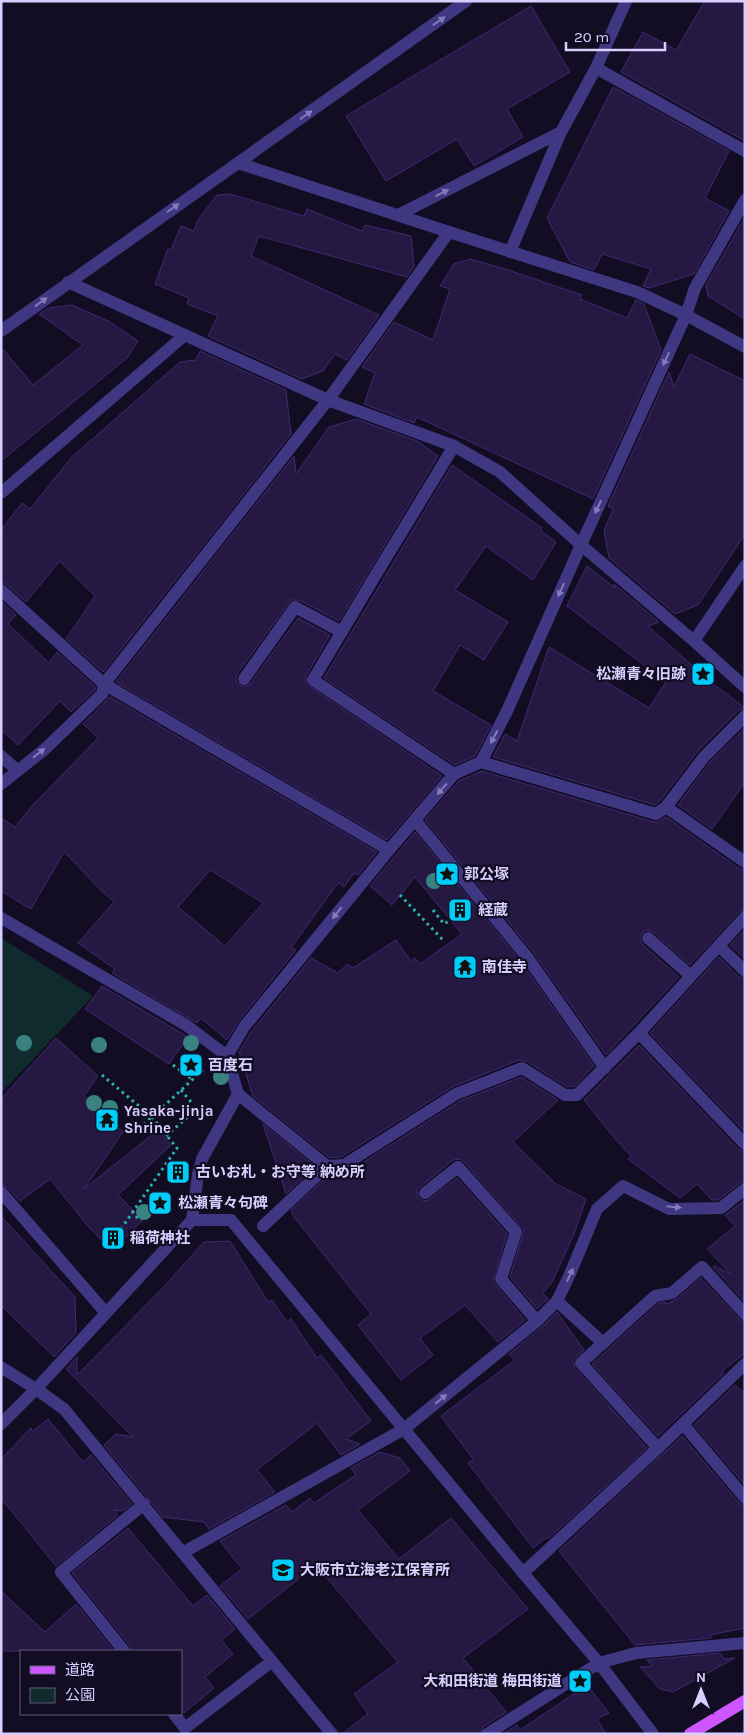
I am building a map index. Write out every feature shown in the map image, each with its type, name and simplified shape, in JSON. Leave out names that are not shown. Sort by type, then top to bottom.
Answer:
[{"type":"main road","points":[[690,1734],[745,1701]]},
{"type":"street","points":[[1,331],[466,1]]},
{"type":"street","points":[[510,252],[561,132],[596,68],[626,1]]},
{"type":"street","points":[[596,68],[745,151]]},
{"type":"street","points":[[398,215],[561,132]]},
{"type":"street","points":[[238,163],[637,292],[686,314],[745,347]]},
{"type":"street","points":[[227,1056],[244,1027],[454,774],[481,762],[507,712],[686,314],[695,288],[745,200]]},
{"type":"street","points":[[1,784],[45,749],[102,694],[104,684],[328,400],[449,232]]},
{"type":"street","points":[[68,282],[328,400],[454,446],[500,472],[745,687]]},
{"type":"street","points":[[1,493],[185,335]]},
{"type":"street","points":[[454,446],[313,680],[454,774]]},
{"type":"street","points":[[694,641],[745,566]]},
{"type":"street","points":[[1,590],[104,684],[389,850]]},
{"type":"street","points":[[244,679],[295,608],[342,632]]},
{"type":"street","points":[[481,762],[656,814],[666,807],[704,758],[745,716]]},
{"type":"street","points":[[1,756],[17,770]]},
{"type":"street","points":[[666,807],[745,862]]},
{"type":"street","points":[[415,820],[527,957],[605,1068]]},
{"type":"street","points":[[263,1226],[327,1166],[344,1165],[456,1094],[522,1068],[565,1095],[577,1095],[639,1033],[745,917]]},
{"type":"street","points":[[1,918],[186,1025],[227,1056],[238,1094],[327,1166]]},
{"type":"street","points":[[648,938],[691,976]]},
{"type":"street","points":[[719,946],[745,971]]},
{"type":"street","points":[[639,1033],[745,1144]]},
{"type":"street","points":[[1,1424],[36,1389],[192,1220],[198,1174],[202,1159],[238,1094]]},
{"type":"street","points":[[425,1193],[458,1167],[516,1232],[501,1279],[537,1321]]},
{"type":"street","points":[[184,1552],[404,1429],[537,1321],[557,1301],[597,1209],[623,1186],[670,1209],[721,1208],[745,1189]]},
{"type":"street","points":[[1,1192],[106,1313]]},
{"type":"street","points":[[192,1220],[231,1220],[598,1663],[654,1734]]},
{"type":"street","points":[[658,1448],[581,1363],[656,1296],[672,1293],[702,1267],[745,1314]]},
{"type":"street","points":[[557,1301],[603,1343]]},
{"type":"street","points":[[1,1367],[64,1409],[184,1552],[332,1734]]},
{"type":"street","points":[[522,1573],[742,1372]]},
{"type":"street","points":[[683,1424],[745,1498]]},
{"type":"street","points":[[123,1650],[61,1572],[144,1504]]},
{"type":"street","points":[[486,1734],[598,1663],[636,1653],[745,1643]]},
{"type":"street","points":[[175,1715],[185,1728],[272,1662]]},
{"type":"path","points":[[400,895],[443,940]]},
{"type":"path","points":[[434,910],[444,924],[450,920]]},
{"type":"path","points":[[172,1065],[192,1079]]},
{"type":"path","points":[[139,1129],[208,1066]]},
{"type":"path","points":[[102,1075],[152,1117],[181,1154]]},
{"type":"path","points":[[181,1090],[191,1102]]},
{"type":"path","points":[[166,1136],[190,1115]]},
{"type":"path","points":[[120,1229],[177,1148]]},
{"type":"path","points":[[132,1211],[139,1220]]},
{"type":"green space","points":[[1,938],[93,996],[1,1093]]},
{"type":"building","points":[[705,1],[745,1],[745,141],[621,72],[643,32],[676,50]]},
{"type":"building","points":[[531,6],[570,72],[507,109],[523,137],[474,166],[457,139],[386,181],[346,116]]},
{"type":"building","points":[[613,87],[729,151],[705,198],[729,211],[694,274],[649,288],[643,286],[651,269],[602,254],[594,270],[570,262],[547,218]]},
{"type":"building","points":[[230,194],[304,216],[307,209],[362,231],[365,225],[411,236],[414,266],[407,277],[259,236],[251,256],[379,315],[347,360],[335,354],[323,371],[302,379],[208,336],[218,316],[187,304],[189,298],[155,284],[168,249],[171,250],[181,226],[194,231],[198,220],[217,195]]},
{"type":"building","points":[[744,219],[745,319],[708,296],[706,285]]},
{"type":"building","points":[[470,259],[582,295],[580,299],[627,318],[636,300],[644,304],[661,350],[593,499],[417,417],[414,423],[364,404],[375,373],[362,367],[394,322],[433,340],[450,289],[440,286],[454,264]]},
{"type":"building","points":[[72,305],[110,322],[138,341],[127,358],[1,461],[1,347],[33,385],[83,345],[39,314],[48,308]]},
{"type":"building","points":[[200,351],[286,390],[291,434],[103,672],[66,639],[95,596],[60,561],[26,602],[6,584],[1,582],[1,530],[22,503],[30,509],[72,457],[180,362],[196,360]]},
{"type":"building","points":[[690,354],[745,381],[745,534],[698,605],[675,614],[609,558],[604,531],[613,509],[608,506],[669,372],[674,387]]},
{"type":"building","points":[[356,419],[417,441],[438,456],[339,621],[299,600],[291,600],[237,674],[236,679],[237,683],[243,687],[250,684],[298,618],[330,635],[306,676],[306,684],[442,776],[387,840],[116,682],[294,456],[296,474],[329,427]]},
{"type":"building","points":[[452,465],[542,528],[540,530],[556,542],[533,580],[486,546],[455,590],[508,622],[484,660],[460,645],[433,691],[491,725],[475,756],[455,765],[324,678]]},
{"type":"building","points":[[587,566],[615,588],[614,584],[659,622],[648,626],[707,679],[745,708],[739,710],[698,751],[655,805],[493,757],[505,734],[517,741],[549,647],[649,708],[666,682],[567,606]]},
{"type":"building","points":[[1,601],[16,615],[8,624],[49,663],[57,652],[95,687],[95,690],[71,712],[60,701],[18,745],[1,729]]},
{"type":"building","points":[[110,697],[377,852],[358,875],[354,873],[344,887],[339,883],[335,887],[291,948],[296,950],[238,1022],[227,1040],[201,1018],[197,1023],[112,973],[115,969],[78,943],[114,902],[64,852],[31,909],[1,891],[1,818],[15,827],[33,805],[98,738],[83,724]],"holes":[[[210,870],[263,903],[225,946],[178,907]]]},
{"type":"building","points":[[745,728],[745,782],[712,829],[678,805],[710,762]]},
{"type":"building","points":[[482,771],[654,822],[658,822],[666,817],[740,869],[745,870],[745,909],[739,912],[690,965],[653,932],[646,930],[642,933],[640,937],[642,944],[679,977],[606,1055],[533,952],[425,820],[459,781]]},
{"type":"building","points":[[415,832],[521,962],[594,1066],[574,1087],[567,1087],[526,1061],[519,1060],[452,1087],[341,1157],[330,1158],[253,1096],[239,1052],[251,1032],[311,958],[338,973],[347,964],[353,968],[396,940],[411,961],[415,958],[420,964],[462,934],[415,877],[392,905],[370,886]]},
{"type":"building","points":[[745,929],[745,959],[730,945]]},
{"type":"building","points":[[719,957],[739,977],[745,979],[745,1132],[650,1033]]},
{"type":"building","points":[[102,986],[188,1037],[169,1064],[85,1009]]},
{"type":"building","points":[[56,1038],[98,1076],[84,1096],[123,1132],[84,1189],[158,1130],[171,1145],[118,1195],[143,1220],[112,1251],[88,1226],[50,1179],[20,1201],[7,1187],[1,1184],[1,1099]]},
{"type":"building","points":[[639,1045],[739,1150],[745,1152],[745,1181],[718,1200],[712,1200],[697,1184],[680,1198],[628,1159],[631,1156],[584,1100]]},
{"type":"building","points":[[521,1077],[558,1100],[513,1142],[556,1184],[586,1199],[574,1234],[552,1282],[543,1293],[548,1299],[537,1309],[510,1277],[524,1230],[464,1162],[460,1159],[453,1160],[420,1187],[417,1190],[418,1198],[427,1201],[457,1178],[507,1234],[493,1281],[525,1320],[498,1342],[465,1305],[420,1338],[433,1355],[401,1380],[358,1325],[371,1314],[294,1217],[291,1210],[330,1174],[348,1172],[460,1101]]},
{"type":"building","points":[[263,1124],[315,1166],[286,1194]]},
{"type":"building","points":[[745,1200],[745,1302],[713,1267],[715,1266],[731,1274],[707,1249],[735,1226],[725,1215]]},
{"type":"building","points":[[1,1216],[75,1297],[76,1333],[54,1357],[1,1305]]},
{"type":"building","points":[[230,1241],[268,1302],[272,1300],[287,1322],[291,1319],[317,1358],[321,1355],[371,1421],[346,1439],[360,1444],[341,1455],[317,1423],[257,1470],[275,1492],[209,1529],[204,1522],[163,1517],[104,1445],[116,1434],[133,1437],[66,1369],[77,1357],[77,1375],[161,1290],[204,1242]]},
{"type":"building","points":[[701,1278],[739,1319],[745,1322],[745,1353],[722,1371],[724,1373],[658,1436],[592,1364],[659,1303],[665,1302],[667,1304],[677,1299]]},
{"type":"building","points":[[557,1312],[584,1350],[573,1360],[575,1368],[647,1448],[548,1539],[547,1537],[533,1548],[468,1463],[473,1459],[441,1416],[515,1360],[509,1354]]},
{"type":"building","points":[[735,1385],[745,1394],[745,1485],[694,1425]]},
{"type":"building","points":[[48,1419],[83,1462],[91,1455],[132,1504],[122,1511],[114,1510],[118,1515],[56,1566],[1,1498],[1,1459],[31,1428],[33,1431]]},
{"type":"building","points":[[682,1436],[739,1503],[745,1506],[745,1628],[710,1635],[711,1638],[635,1645],[559,1551]]},
{"type":"building","points":[[380,1452],[400,1458],[410,1471],[358,1510],[399,1559],[451,1518],[528,1609],[463,1658],[506,1712],[483,1727],[479,1734],[342,1734],[368,1714],[354,1694],[398,1662],[316,1565],[248,1619],[220,1586],[242,1569],[220,1541],[286,1505],[292,1512],[310,1498],[314,1503],[356,1475],[351,1468]]},
{"type":"building","points":[[128,1528],[193,1606],[207,1595],[235,1629],[221,1640],[233,1654],[205,1677],[214,1688],[184,1713],[182,1711],[182,1650],[132,1650],[72,1573]]},
{"type":"building","points":[[1,1591],[45,1632],[76,1604],[113,1650],[20,1650],[1,1651]]},
{"type":"building","points":[[720,1653],[724,1659],[735,1658],[673,1692],[660,1689],[640,1667],[652,1666],[647,1660]]},
{"type":"building","points":[[587,1685],[609,1713],[597,1719],[606,1734],[503,1734],[517,1725],[520,1730]]},
{"type":"place","name":"松瀬青々旧跡","points":[[703,674]]},
{"type":"place","name":"郭公塚","points":[[447,874]]},
{"type":"place","name":"経蔵","points":[[460,910]]},
{"type":"place","name":"南佳寺","points":[[465,967]]},
{"type":"place","name":"百度石","points":[[191,1065]]},
{"type":"place","name":"Yasaka-jinja Shrine","points":[[107,1120]]},
{"type":"place","name":"古いお札・お守等 納め所","points":[[178,1172]]},
{"type":"place","name":"松瀬青々句碑","points":[[160,1203]]},
{"type":"place","name":"稲荷神社","points":[[113,1238]]},
{"type":"place","name":"大阪市立海老江保育所","points":[[283,1570]]},
{"type":"place","name":"大和田街道 梅田街道","points":[[580,1681]]}]
